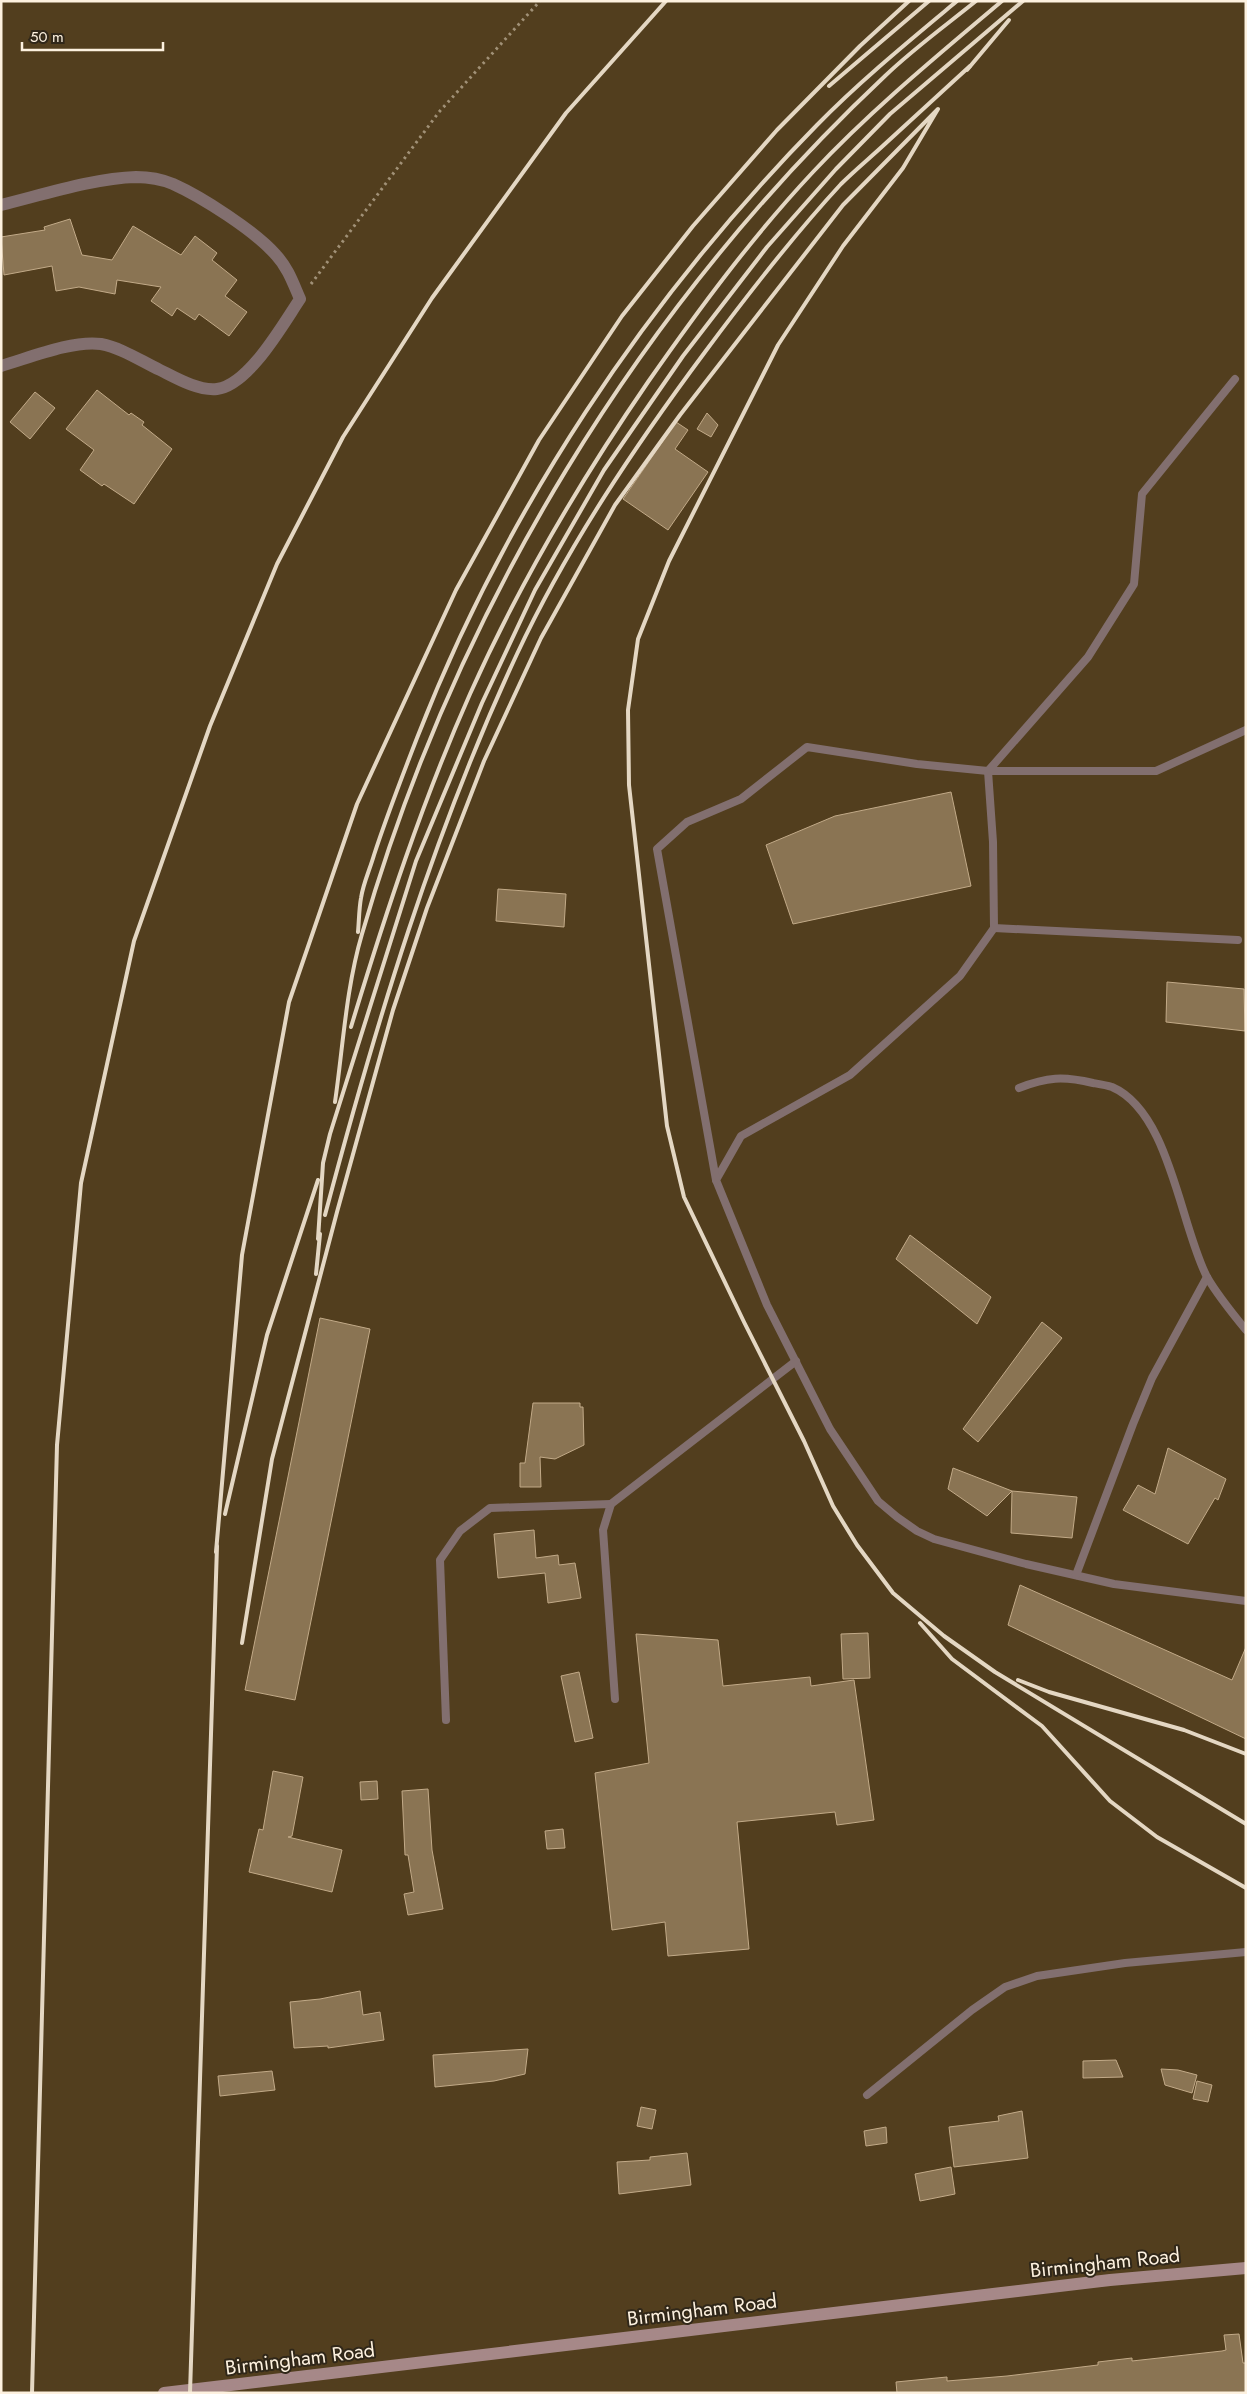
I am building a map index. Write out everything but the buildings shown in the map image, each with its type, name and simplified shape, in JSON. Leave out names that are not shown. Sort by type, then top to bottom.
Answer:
[{"type":"street","points":[[1,205],[104,181],[135,177],[156,179],[191,194],[259,240],[276,254],[288,271],[300,299],[248,370],[232,384],[218,389],[208,389],[184,382],[128,354],[98,344],[60,349],[1,366]]},
{"type":"street","name":"Birmingham Road","points":[[164,2393],[1110,2280],[1246,2268]]},
{"type":"lane","points":[[716,1180],[741,1136],[850,1075],[960,976],[994,928],[993,842],[988,771],[1093,649],[1134,584],[1142,494],[1235,379]]},
{"type":"lane","points":[[1246,730],[1156,772],[988,771],[917,764],[807,747],[741,799],[687,822],[657,849],[716,1180],[767,1305],[830,1429],[878,1500],[897,1517],[934,1539],[1076,1576],[1149,1590],[1246,1601]]},
{"type":"lane","points":[[994,928],[1238,940]]},
{"type":"lane","points":[[1019,1088],[1042,1079],[1075,1078],[1112,1087],[1132,1101],[1149,1121],[1159,1143],[1207,1277],[1246,1330]]},
{"type":"lane","points":[[1076,1576],[1152,1378],[1207,1277]]},
{"type":"lane","points":[[615,1699],[603,1530],[611,1504],[796,1361]]},
{"type":"lane","points":[[446,1720],[440,1560],[460,1531],[490,1508],[611,1504]]},
{"type":"lane","points":[[868,2095],[972,2010],[1006,1987],[1037,1976],[1125,1963],[1246,1952]]},
{"type":"path","points":[[300,299],[439,112],[540,1]]},
{"type":"railway","points":[[32,2393],[57,1445],[81,1183],[134,941],[210,726],[277,564],[343,437],[432,298],[566,113],[666,1]]},
{"type":"railway","points":[[216,1552],[242,1255],[289,1002],[357,804],[456,590],[539,440],[622,316],[693,226],[777,130],[860,46],[909,1]]},
{"type":"railway","points":[[829,86],[929,1]]},
{"type":"railway","points":[[358,932],[362,893],[379,840],[417,738],[452,654],[493,571],[537,490],[586,412],[638,336],[695,262],[754,192],[850,93],[957,1]]},
{"type":"railway","points":[[335,1102],[352,975],[362,934],[401,813],[449,695],[504,581],[566,470],[636,364],[712,262],[795,166],[885,76],[976,1]]},
{"type":"railway","points":[[351,1027],[405,859],[452,735],[489,653],[530,573],[598,457],[648,382],[707,301],[747,248],[790,197],[835,149],[881,105],[1002,1]]},
{"type":"railway","points":[[318,1239],[323,1163],[330,1134],[416,861],[482,703],[535,590],[604,470],[683,356],[767,247],[836,169],[890,114],[1023,1]]},
{"type":"railway","points":[[967,70],[1009,20]]},
{"type":"railway","points":[[325,1215],[386,1001],[433,860],[487,722],[517,654],[558,575],[580,536],[653,424],[721,330],[771,266],[841,184],[970,66]]},
{"type":"railway","points":[[242,1643],[272,1459],[337,1212],[393,1010],[427,908],[484,761],[541,638],[615,505],[680,415],[843,205],[938,109],[903,168],[843,246],[778,345],[669,561],[638,639],[628,710],[629,785],[667,1126],[684,1197],[804,1441],[833,1506],[857,1545],[893,1593],[944,1636],[995,1672],[1246,1824]]},
{"type":"railway","points":[[225,1514],[267,1335],[318,1180]]},
{"type":"railway","points":[[316,1274],[320,1234]]},
{"type":"railway","points":[[190,2393],[217,1546]]},
{"type":"railway","points":[[920,1623],[952,1659],[1042,1726],[1110,1801],[1157,1837],[1246,1888]]},
{"type":"railway","points":[[1018,1680],[1049,1692],[1184,1730],[1246,1754]]}]
